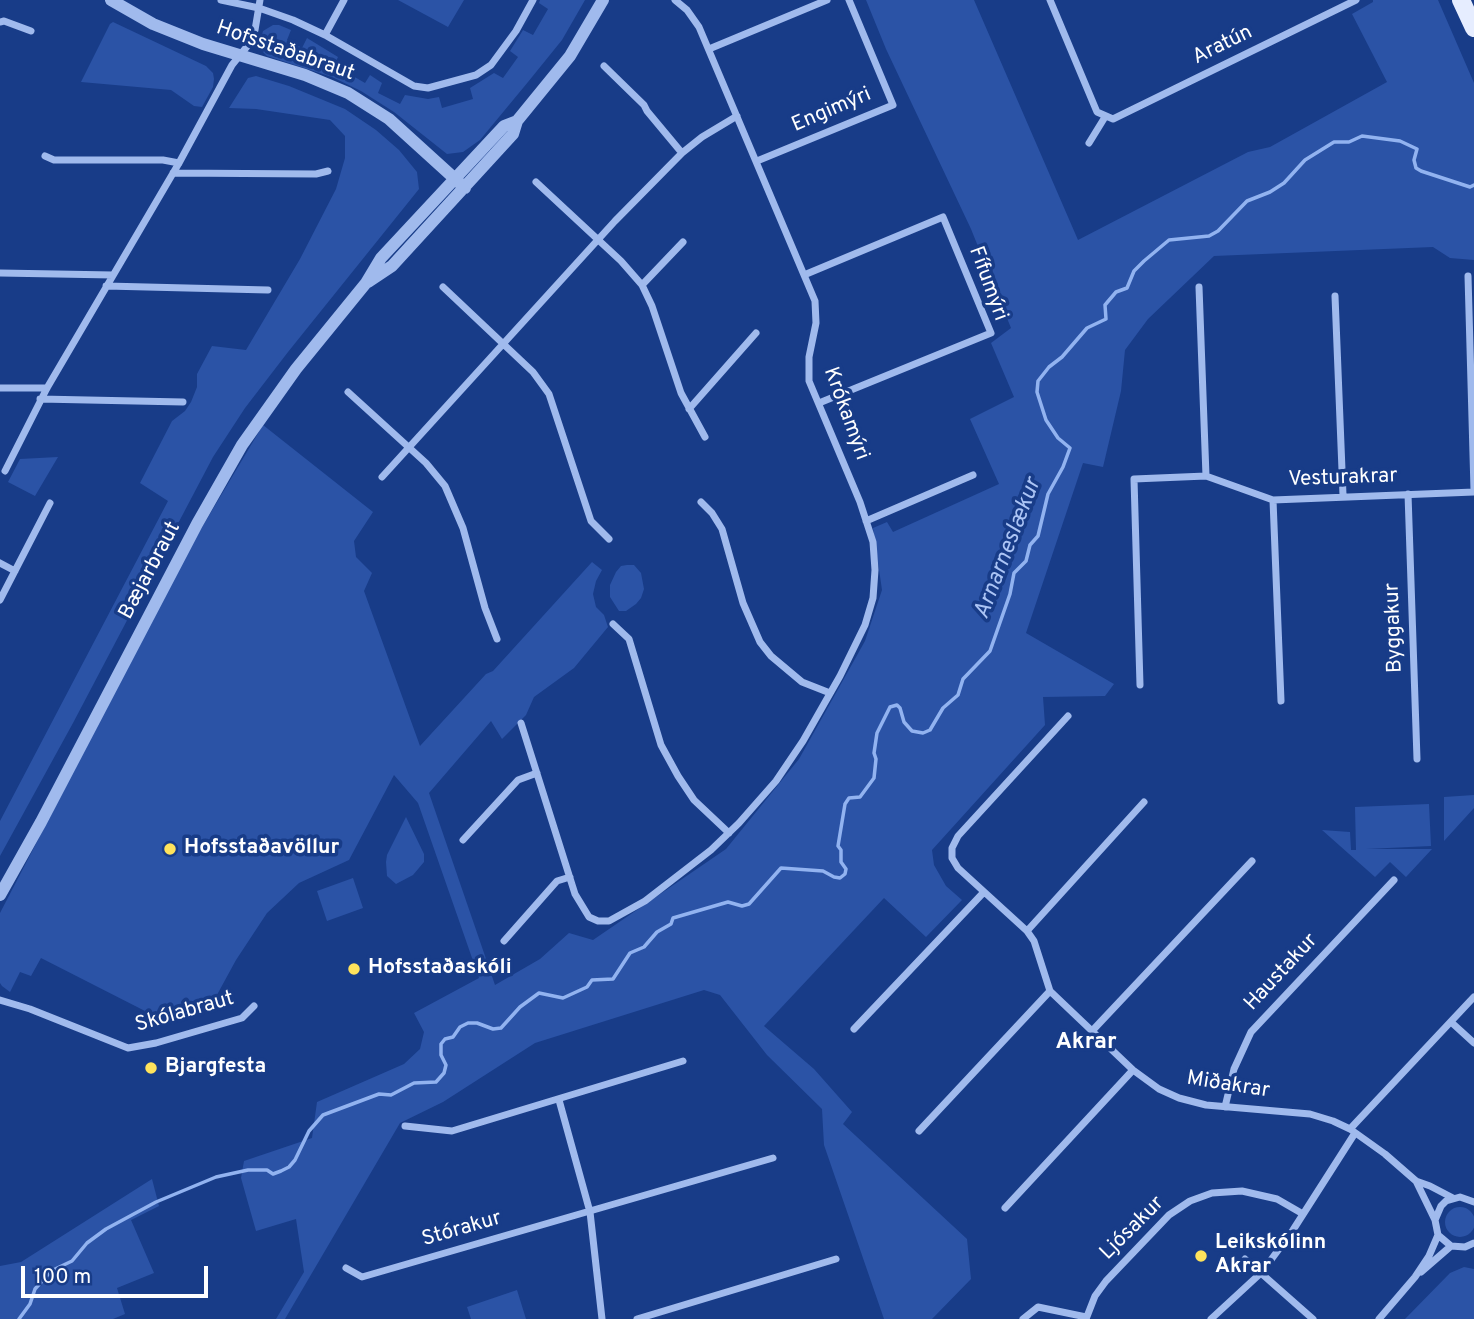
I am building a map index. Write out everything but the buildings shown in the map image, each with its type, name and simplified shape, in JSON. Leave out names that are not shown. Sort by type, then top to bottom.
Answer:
[{"type":"main road","points":[[1461,0],[1474,27]]},
{"type":"street","name":"Hofsstaðabraut","points":[[110,0],[153,24],[241,56],[305,75],[348,93],[389,119],[466,188]]},
{"type":"street","points":[[221,0],[260,4],[325,35],[414,86],[428,88],[468,78],[491,65],[516,31],[533,0]]},
{"type":"street","points":[[325,35],[344,0]]},
{"type":"street","name":"Bæjarbraut","points":[[366,283],[392,266],[513,134],[517,121],[570,56],[603,0]]},
{"type":"street","name":"Krókamýri","points":[[521,723],[575,894],[589,917],[598,921],[609,921],[645,901],[711,850],[752,809],[790,761],[830,693],[865,625],[873,598],[875,556],[866,521],[809,381],[809,357],[816,323],[816,307],[709,49],[693,18],[676,0]]},
{"type":"street","points":[[709,49],[827,0]]},
{"type":"street","name":"Engimýri","points":[[757,161],[893,105],[849,0]]},
{"type":"street","points":[[1050,0],[1097,112],[1105,117],[1089,143]]},
{"type":"street","name":"Aratún","points":[[1105,117],[1113,119],[1356,0]]},
{"type":"street","points":[[5,471],[40,399],[173,173],[232,65],[249,44],[260,4]]},
{"type":"street","points":[[0,22],[31,31]]},
{"type":"street","points":[[604,66],[644,105],[682,153]]},
{"type":"street","points":[[382,477],[598,240],[682,153],[702,137],[737,116]]},
{"type":"street","name":"Bæjarbraut","points":[[0,895],[237,454],[296,369],[366,283],[381,258],[504,126],[517,121]]},
{"type":"street","points":[[45,156],[54,160],[163,160],[178,163]]},
{"type":"street","points":[[173,173],[316,174],[328,171]]},
{"type":"street","points":[[536,182],[621,261],[642,285],[652,306],[681,393],[705,437]]},
{"type":"street","name":"Fífumýri","points":[[804,275],[943,216],[990,333],[819,403]]},
{"type":"street","points":[[642,285],[683,242]]},
{"type":"street","points":[[0,273],[113,275]]},
{"type":"street","points":[[1468,276],[1474,491]]},
{"type":"street","points":[[106,286],[268,290]]},
{"type":"street","points":[[443,287],[533,372],[549,394],[592,521],[609,539]]},
{"type":"street","points":[[1199,287],[1206,476]]},
{"type":"street","points":[[1335,296],[1343,495]]},
{"type":"street","points":[[689,409],[756,333]]},
{"type":"street","points":[[0,388],[47,388]]},
{"type":"street","points":[[348,392],[426,463],[445,486],[463,528],[485,608],[497,639]]},
{"type":"street","points":[[40,399],[183,401]]},
{"type":"street","points":[[866,521],[973,475]]},
{"type":"street","name":"Vesturakrar","points":[[1140,685],[1134,479],[1206,476],[1273,500],[1474,491]]},
{"type":"street","name":"Byggakur","points":[[1408,494],[1417,760]]},
{"type":"street","points":[[1273,500],[1281,701]]},
{"type":"street","points":[[701,502],[722,529],[748,619],[761,642],[771,656],[802,682],[830,693]]},
{"type":"street","points":[[0,600],[50,503]]},
{"type":"street","points":[[0,563],[15,571]]},
{"type":"street","points":[[613,624],[629,639],[661,745],[678,776],[694,800],[729,833]]},
{"type":"street","name":"Miðakrar","points":[[1068,716],[955,839],[952,848],[954,862],[1034,940],[1050,991],[1133,1070],[1159,1089],[1179,1098],[1225,1107],[1310,1114],[1353,1131],[1416,1181],[1453,1198]]},
{"type":"street","points":[[463,840],[518,780],[537,773]]},
{"type":"street","points":[[1027,931],[1144,802]]},
{"type":"street","points":[[1092,1031],[1252,861]]},
{"type":"street","points":[[504,941],[557,881],[570,877]]},
{"type":"street","name":"Haustakur","points":[[1225,1107],[1234,1069],[1251,1032],[1394,880]]},
{"type":"street","points":[[854,1029],[984,892]]},
{"type":"street","points":[[919,1131],[1050,991]]},
{"type":"street","points":[[1211,1319],[1262,1272],[1303,1214],[1353,1131],[1474,997]]},
{"type":"street","name":"Skólabraut","points":[[2,999],[128,1048],[156,1043],[242,1018],[254,1006]]},
{"type":"street","points":[[1451,1022],[1474,1043]]},
{"type":"street","points":[[405,1126],[452,1131],[683,1061]]},
{"type":"street","points":[[1004,1208],[1133,1070]]},
{"type":"street","points":[[559,1100],[590,1212],[602,1319]]},
{"type":"street","name":"Stórakur","points":[[346,1268],[362,1277],[773,1157]]},
{"type":"street","name":"Miðakrar","points":[[1416,1181],[1435,1220],[1438,1235]]},
{"type":"street","name":"Ljósakur","points":[[1023,1319],[1038,1307],[1086,1318],[1095,1296],[1106,1281],[1169,1215],[1190,1201],[1212,1193],[1242,1191],[1266,1195],[1303,1214]]},
{"type":"street","points":[[1435,1220],[1441,1206],[1453,1198],[1472,1199]]},
{"type":"street","points":[[1379,1319],[1415,1277],[1429,1256],[1438,1235],[1451,1246],[1473,1245]]},
{"type":"street","points":[[1415,1277],[1451,1246]]},
{"type":"street","points":[[638,1319],[836,1259]]},
{"type":"street","points":[[1245,1259],[1314,1319]]},
{"type":"shaded area","points":[[398,0],[464,0],[448,27]]},
{"type":"shaded area","points":[[540,0],[585,0],[562,40],[480,140],[463,152],[447,154],[394,112],[361,91],[332,77],[267,56],[262,51],[260,42],[263,31],[273,25],[279,25],[291,30],[287,40],[302,48],[307,38],[338,57],[334,65],[365,83],[370,75],[382,83],[378,93],[400,104],[405,95],[428,99],[439,97],[442,108],[473,99],[470,88],[494,73],[503,78],[518,57],[510,51],[523,30],[533,35],[548,9],[539,3]]},
{"type":"shaded area","points":[[866,0],[974,0],[1078,240],[1248,152],[1270,147],[1387,82],[1352,14],[1373,0],[1438,0],[1474,83],[1474,260],[1450,258],[1433,247],[1214,256],[1148,319],[1125,350],[1121,391],[1103,467],[1083,463],[1026,633],[1114,684],[1105,696],[1043,697],[1045,725],[932,850],[934,865],[946,886],[962,900],[926,937],[884,898],[764,1026],[814,1069],[852,1112],[843,1124],[967,1239],[971,1279],[932,1319],[884,1319],[824,1145],[822,1109],[767,1055],[720,995],[704,990],[535,1043],[443,1102],[400,1123],[285,1319],[276,1319],[304,1272],[296,1219],[256,1231],[241,1178],[244,1161],[312,1138],[317,1102],[404,1064],[420,1049],[424,1032],[414,1013],[479,978],[418,803],[394,775],[349,860],[299,883],[267,913],[236,960],[212,1004],[187,1017],[148,1030],[134,1029],[145,1011],[41,958],[31,976],[20,972],[10,992],[2,986],[0,913],[189,549],[263,425],[373,512],[354,541],[356,557],[372,573],[364,591],[420,746],[486,674],[493,671],[592,562],[602,570],[593,594],[596,607],[604,615],[608,627],[574,668],[534,697],[526,715],[502,739],[491,721],[429,793],[495,985],[540,959],[569,933],[593,940],[726,849],[799,759],[865,641],[882,590],[873,528],[887,522],[893,532],[999,484],[970,419],[1014,397],[991,343],[1011,328],[971,229],[886,49]]},
{"type":"shaded area","points":[[113,22],[206,66],[213,73],[214,79],[213,87],[202,107],[194,106],[171,90],[81,82]]},
{"type":"shaded area","points":[[256,76],[345,109],[376,130],[399,150],[417,172],[419,189],[288,352],[245,408],[213,457],[0,856],[0,821],[168,501],[140,483],[172,421],[185,411],[191,402],[197,387],[197,374],[212,346],[246,350],[300,259],[336,189],[345,158],[345,136],[330,120],[256,109],[229,108],[248,78]]},
{"type":"shaded area","points":[[58,457],[35,496],[8,482],[20,459]]},
{"type":"shaded area","points":[[634,565],[641,573],[644,589],[636,604],[626,611],[619,611],[610,597],[610,585],[621,566]]},
{"type":"shaded area","points":[[1474,795],[1474,808],[1444,841],[1444,797]]},
{"type":"shaded area","points":[[1429,804],[1431,846],[1366,849],[1432,849],[1406,877],[1390,862],[1375,877],[1322,830],[1350,832],[1351,850],[1356,850],[1355,807]]},
{"type":"shaded area","points":[[406,817],[424,854],[424,862],[413,875],[396,884],[387,876],[387,855]]},
{"type":"shaded area","points":[[353,878],[363,908],[327,921],[317,891]]},
{"type":"shaded area","points":[[152,1179],[159,1206],[131,1220],[154,1273],[117,1288],[125,1314],[113,1319],[0,1319],[0,1266],[21,1262]]},
{"type":"shaded area","points":[[1460,1207],[1466,1208],[1474,1216],[1474,1228],[1466,1236],[1460,1237],[1454,1236],[1446,1228],[1445,1222],[1446,1216],[1454,1208]]},
{"type":"shaded area","points":[[1464,1267],[1474,1269],[1474,1319],[1405,1319],[1450,1273]]},
{"type":"shaded area","points":[[517,1290],[526,1319],[471,1319],[467,1307]]},
{"type":"waterway","name":"Arnarneslækur","points":[[19,1319],[30,1304],[35,1289],[51,1271],[72,1261],[87,1243],[106,1229],[156,1202],[216,1177],[248,1170],[267,1170],[273,1174],[281,1171],[295,1160],[309,1131],[323,1115],[379,1094],[391,1095],[414,1083],[436,1082],[444,1073],[446,1065],[441,1055],[441,1044],[445,1039],[453,1037],[460,1027],[477,1023],[493,1029],[501,1028],[520,1007],[539,993],[563,998],[587,987],[592,980],[613,979],[630,953],[644,947],[657,932],[671,924],[673,918],[728,902],[742,906],[749,904],[781,868],[823,871],[840,878],[846,869],[841,862],[841,850],[838,846],[845,804],[849,798],[860,797],[874,778],[877,733],[890,707],[897,705],[900,708],[904,722],[912,731],[923,733],[930,730],[943,708],[958,695],[963,679],[990,651],[1010,594],[1014,573],[1026,561],[1030,545],[1038,536],[1048,494],[1070,448],[1058,438],[1046,420],[1037,392],[1038,381],[1087,328],[1106,319],[1105,305],[1116,292],[1127,288],[1134,271],[1169,240],[1209,236],[1218,231],[1247,201],[1284,183],[1305,160],[1334,142],[1349,142],[1362,136],[1400,141],[1417,149],[1414,160],[1416,168],[1421,171],[1470,187],[1474,185]]},
{"type":"place","name":"Hofsstaðavöllur","points":[[170,849]]},
{"type":"place","name":"Hofsstaðaskóli","points":[[354,969]]},
{"type":"place","name":"Bjargfesta","points":[[151,1068]]},
{"type":"place","name":"Leikskólinn Akrar","points":[[1201,1256]]},
{"type":"district","name":"Akrar","points":[[1086,1043]]}]
